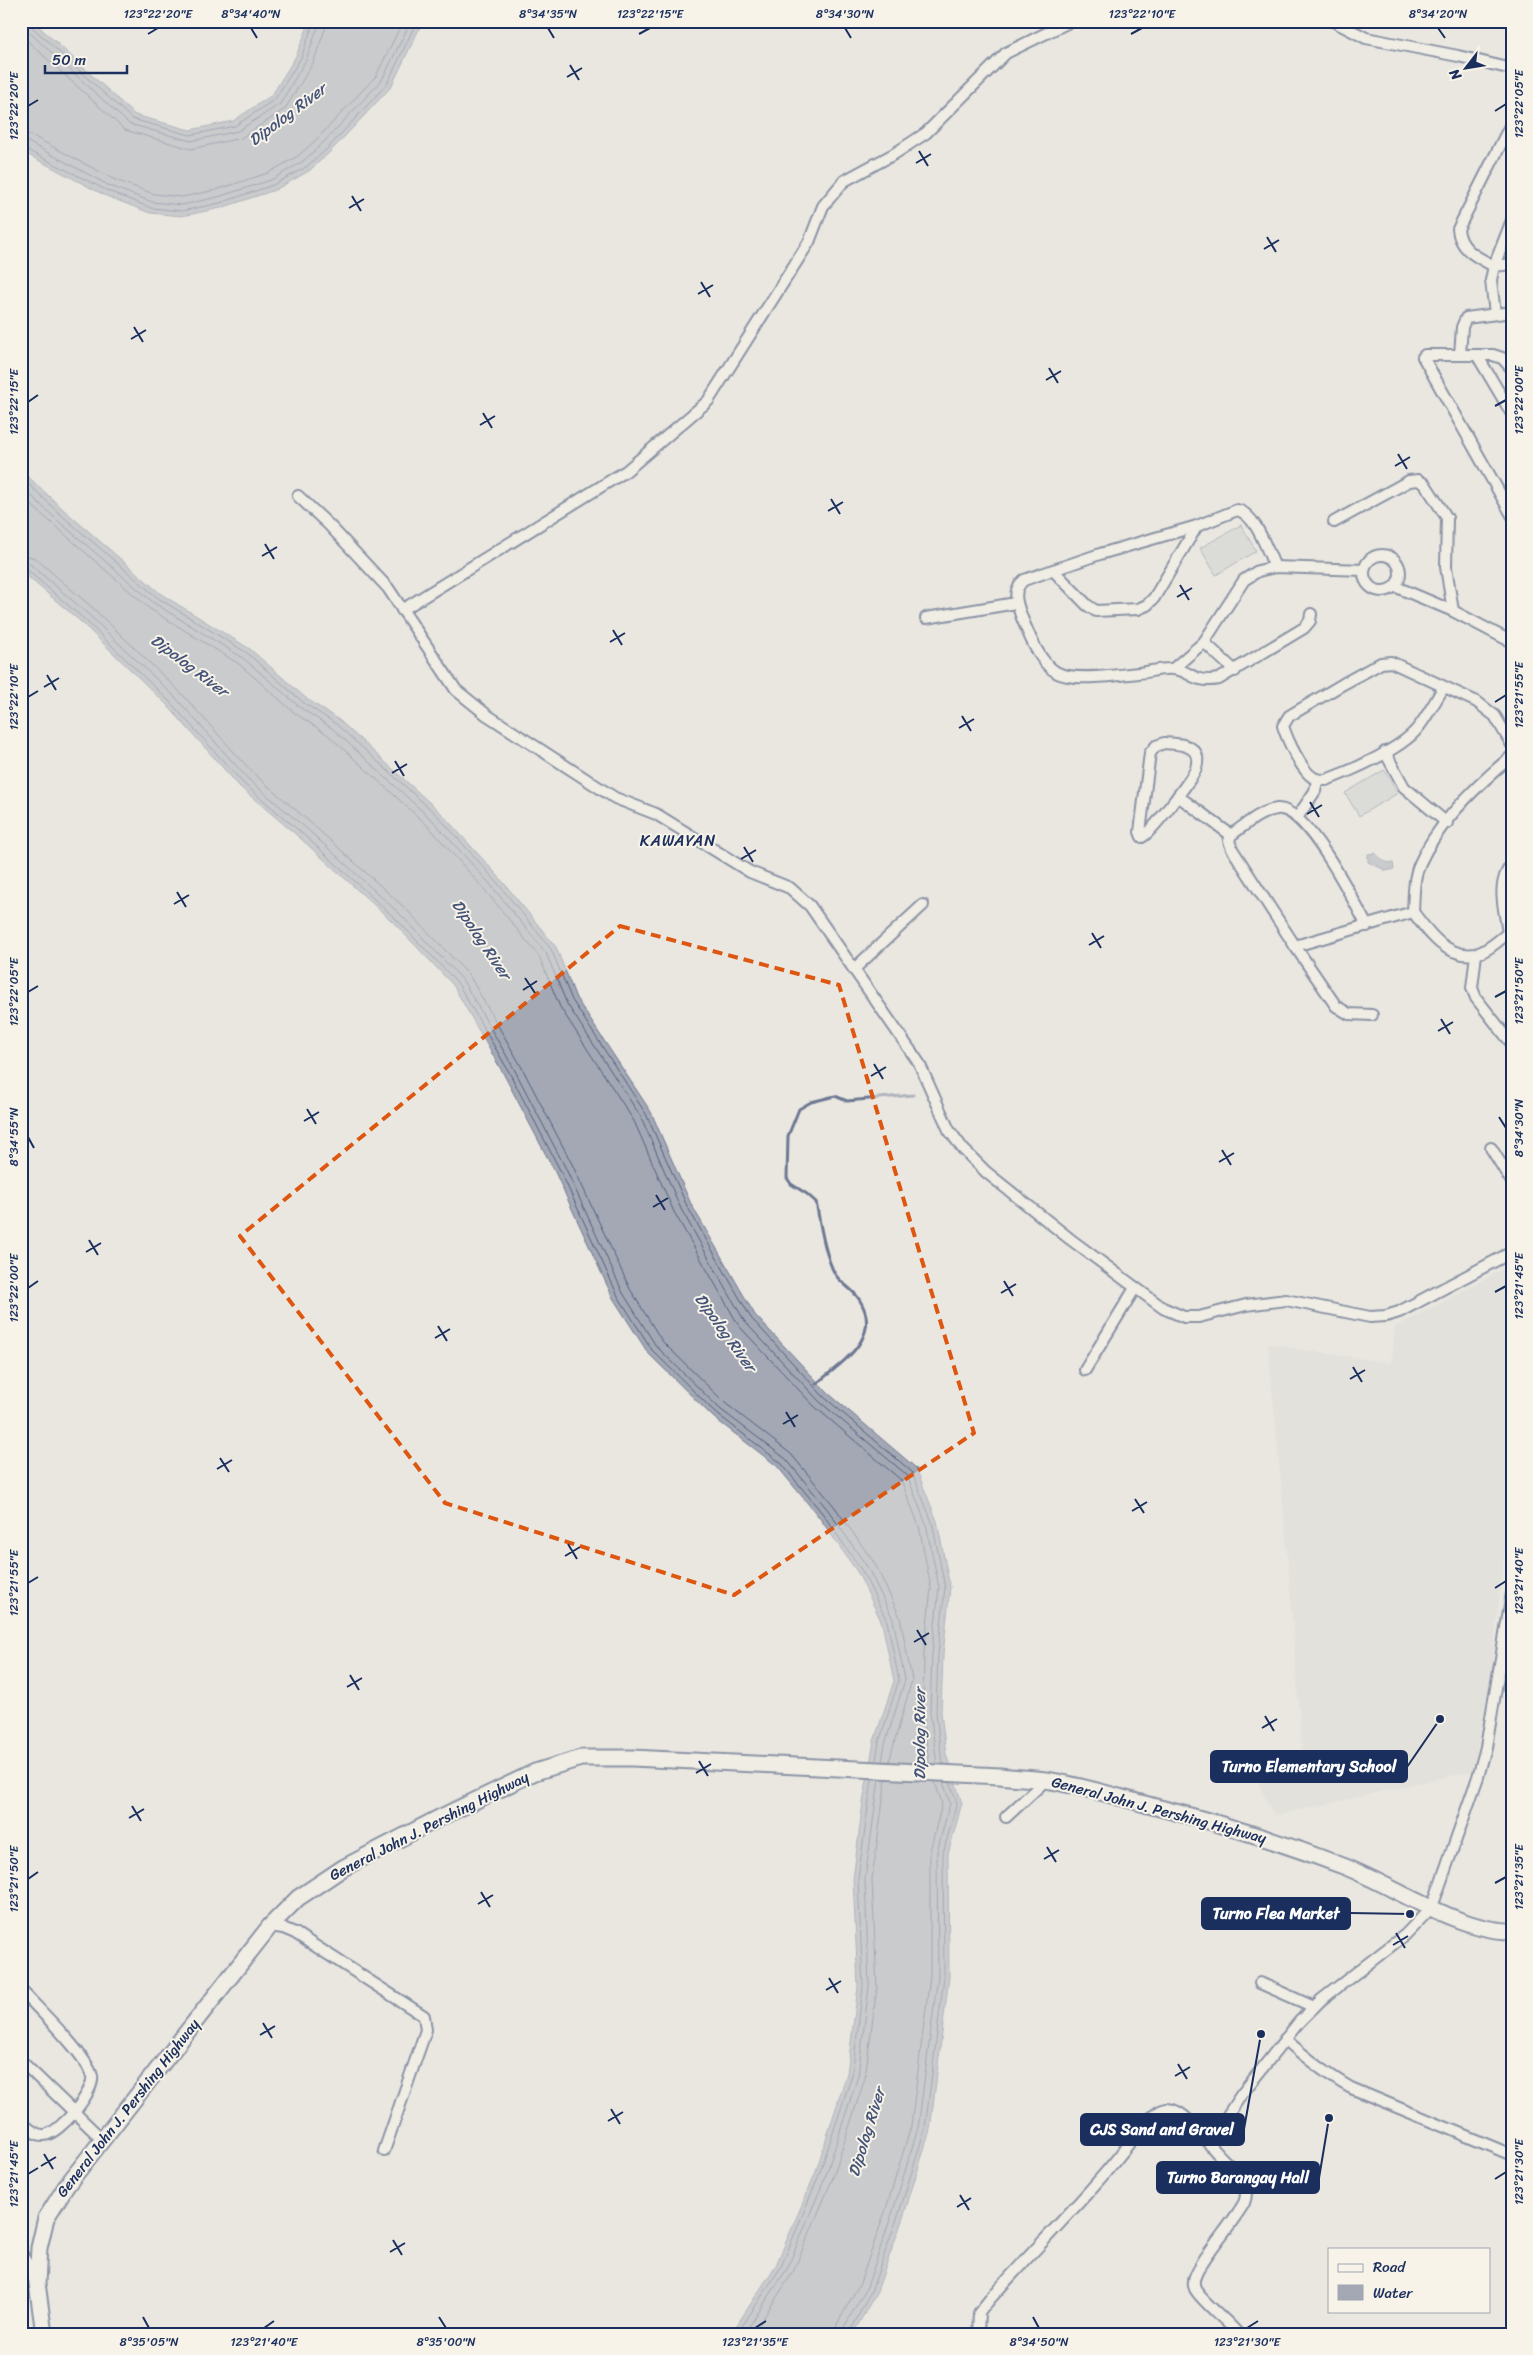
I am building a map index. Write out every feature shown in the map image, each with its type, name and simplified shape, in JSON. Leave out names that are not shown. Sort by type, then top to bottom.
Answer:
[{"type":"main road","name":"General John J. Pershing Highway","points":[[44,2334],[37,2283],[39,2248],[46,2218],[67,2185],[270,1926],[298,1898],[343,1868],[441,1817],[535,1772],[581,1758],[632,1758],[1000,1776],[1046,1780],[1205,1819],[1290,1845],[1359,1872],[1477,1926],[1500,1931],[1512,1930]]},
{"type":"street","points":[[402,610],[626,471],[708,401],[809,242],[822,206],[844,181],[894,154],[926,133],[1006,53],[1071,21]]},
{"type":"street","points":[[1333,21],[1366,38],[1458,56],[1512,69]]},
{"type":"street","points":[[1512,122],[1458,229],[1459,240],[1464,246],[1494,266],[1512,264]]},
{"type":"street","points":[[1495,314],[1491,280],[1494,266],[1512,220]]},
{"type":"street","points":[[1460,356],[1463,322],[1466,318],[1512,312]]},
{"type":"street","points":[[1511,512],[1423,357],[1425,355],[1499,356],[1512,369]]},
{"type":"street","points":[[1477,355],[1512,414]]},
{"type":"street","points":[[1334,522],[1409,481],[1418,480],[1425,484],[1445,514],[1448,522],[1446,567],[1453,611]]},
{"type":"street","points":[[298,496],[329,525],[388,588],[456,690],[487,715],[615,798],[656,814],[750,872],[778,882],[799,894],[810,906],[919,1063],[949,1130],[963,1150],[986,1172],[1163,1308],[1184,1317],[1200,1317],[1246,1305],[1286,1300],[1370,1317],[1386,1316],[1399,1312],[1512,1252]]},
{"type":"street","points":[[1275,568],[1253,521],[1243,511],[1237,510],[1197,526],[1100,554],[1024,580],[1018,585],[1016,603],[1027,630],[1046,663],[1054,671],[1064,676],[1110,676],[1174,668],[1198,680],[1219,679],[1304,628],[1310,621],[1311,614]]},
{"type":"street","points":[[1053,570],[1087,605],[1096,610],[1138,609],[1147,605],[1154,598],[1197,526]]},
{"type":"street","points":[[1374,557],[1389,557],[1397,563],[1400,573],[1394,586],[1386,591],[1376,590],[1365,580],[1364,570],[1369,560],[1374,557]]},
{"type":"street","points":[[1174,668],[1204,642],[1244,580],[1258,571],[1275,568],[1364,570]]},
{"type":"street","points":[[1394,586],[1453,611],[1512,642]]},
{"type":"street","points":[[926,618],[1016,603]]},
{"type":"street","points":[[1204,642],[1235,671]]},
{"type":"street","points":[[1444,688],[1416,730],[1406,740],[1333,778],[1316,780],[1309,775],[1286,738],[1283,726],[1289,716],[1381,663],[1391,662],[1477,702],[1495,716],[1512,745]]},
{"type":"street","points":[[1164,743],[1186,745],[1194,750],[1198,758],[1196,769],[1178,796],[1146,835],[1142,837],[1140,832],[1150,753],[1156,746],[1164,743]]},
{"type":"street","points":[[1385,752],[1404,787],[1447,823]]},
{"type":"street","points":[[1512,756],[1489,775],[1432,841],[1419,864],[1414,888],[1413,912],[1430,935],[1445,947],[1458,952],[1476,954],[1510,933],[1502,897],[1503,880],[1512,864]]},
{"type":"street","points":[[1297,818],[1314,790],[1316,780]]},
{"type":"street","points":[[1178,796],[1231,835]]},
{"type":"street","points":[[1368,926],[1338,870],[1292,813],[1279,809],[1266,812],[1231,835],[1229,842],[1232,849],[1336,1006],[1349,1014],[1372,1015]]},
{"type":"street","points":[[854,969],[923,905]]},
{"type":"street","points":[[1295,946],[1413,912]]},
{"type":"street","points":[[1476,954],[1472,988],[1476,998],[1512,1044]]},
{"type":"street","points":[[1491,1148],[1512,1182]]},
{"type":"street","points":[[1085,1370],[1135,1288]]},
{"type":"street","points":[[1206,2140],[1220,2127],[1241,2095],[1285,2038],[1314,2007],[1405,1935],[1432,1907],[1480,1770],[1512,1594]]},
{"type":"street","points":[[1006,1817],[1046,1780]]},
{"type":"street","points":[[270,1926],[296,1933],[424,2016],[426,2030],[384,2151]]},
{"type":"street","points":[[1260,1983],[1314,2007]]},
{"type":"street","points":[[21,1990],[88,2066],[92,2077],[91,2087],[74,2112],[52,2133],[42,2136],[21,2122]]},
{"type":"street","points":[[1285,2038],[1307,2060],[1351,2088],[1512,2155]]},
{"type":"street","points":[[21,2061],[103,2140]]},
{"type":"street","points":[[978,2334],[979,2313],[990,2299],[1100,2181],[1155,2114],[1162,2109],[1175,2110],[1243,2179],[1248,2194],[1233,2222],[1196,2274],[1195,2288],[1238,2334]]},
{"type":"street","points":[[21,2255],[37,2283]]},
{"type":"highlighted area","points":[[620,926],[839,985],[974,1433],[734,1595],[445,1503],[240,1236]]},
{"type":"shaded area","points":[[1241,525],[1256,551],[1216,575],[1200,548]]},
{"type":"shaded area","points":[[1384,770],[1398,793],[1359,816],[1345,793]]},
{"type":"shaded area","points":[[1512,1264],[1512,1507],[1507,1529],[1491,1676],[1473,1771],[1274,1816],[1258,1783],[1303,1762],[1285,1528],[1268,1344],[1391,1363],[1395,1327]]},
{"type":"water","name":"Dipolog River","points":[[21,21],[33,21],[135,115],[190,130],[233,121],[272,95],[296,56],[310,21],[423,21],[391,87],[330,152],[309,171],[275,190],[221,208],[182,216],[150,213],[106,196],[21,151]]},
{"type":"water","name":"Dipolog River","points":[[21,470],[161,594],[250,649],[307,699],[339,720],[441,813],[499,877],[556,947],[576,998],[651,1112],[691,1204],[755,1315],[828,1393],[916,1468],[937,1521],[950,1587],[943,1655],[941,1712],[946,1754],[962,1803],[948,1854],[949,1977],[930,2130],[904,2215],[877,2291],[853,2334],[731,2334],[776,2265],[815,2174],[847,2073],[858,1987],[853,1879],[863,1802],[874,1741],[894,1681],[882,1623],[858,1573],[819,1517],[777,1466],[713,1417],[648,1353],[613,1298],[555,1172],[503,1073],[453,985],[393,922],[240,787],[167,705],[81,622],[21,571]]},
{"type":"water","points":[[1375,853],[1385,862],[1393,863],[1394,869],[1387,871],[1368,862],[1368,854]]},
{"type":"waterway","points":[[816,1384],[857,1348],[863,1337],[866,1325],[865,1313],[859,1299],[838,1278],[831,1267],[816,1202],[791,1184],[787,1178],[788,1136],[799,1109],[811,1102],[835,1096],[847,1101],[913,1095]]},
{"type":"place","name":"Turno Elementary School","points":[[1440,1719]]},
{"type":"place","name":"Turno Flea Market","points":[[1410,1914]]},
{"type":"place","name":"CJS Sand and Gravel","points":[[1261,2034]]},
{"type":"place","name":"Turno Barangay Hall","points":[[1329,2118]]},
{"type":"district","name":"KAWAYAN","points":[[678,840]]}]
